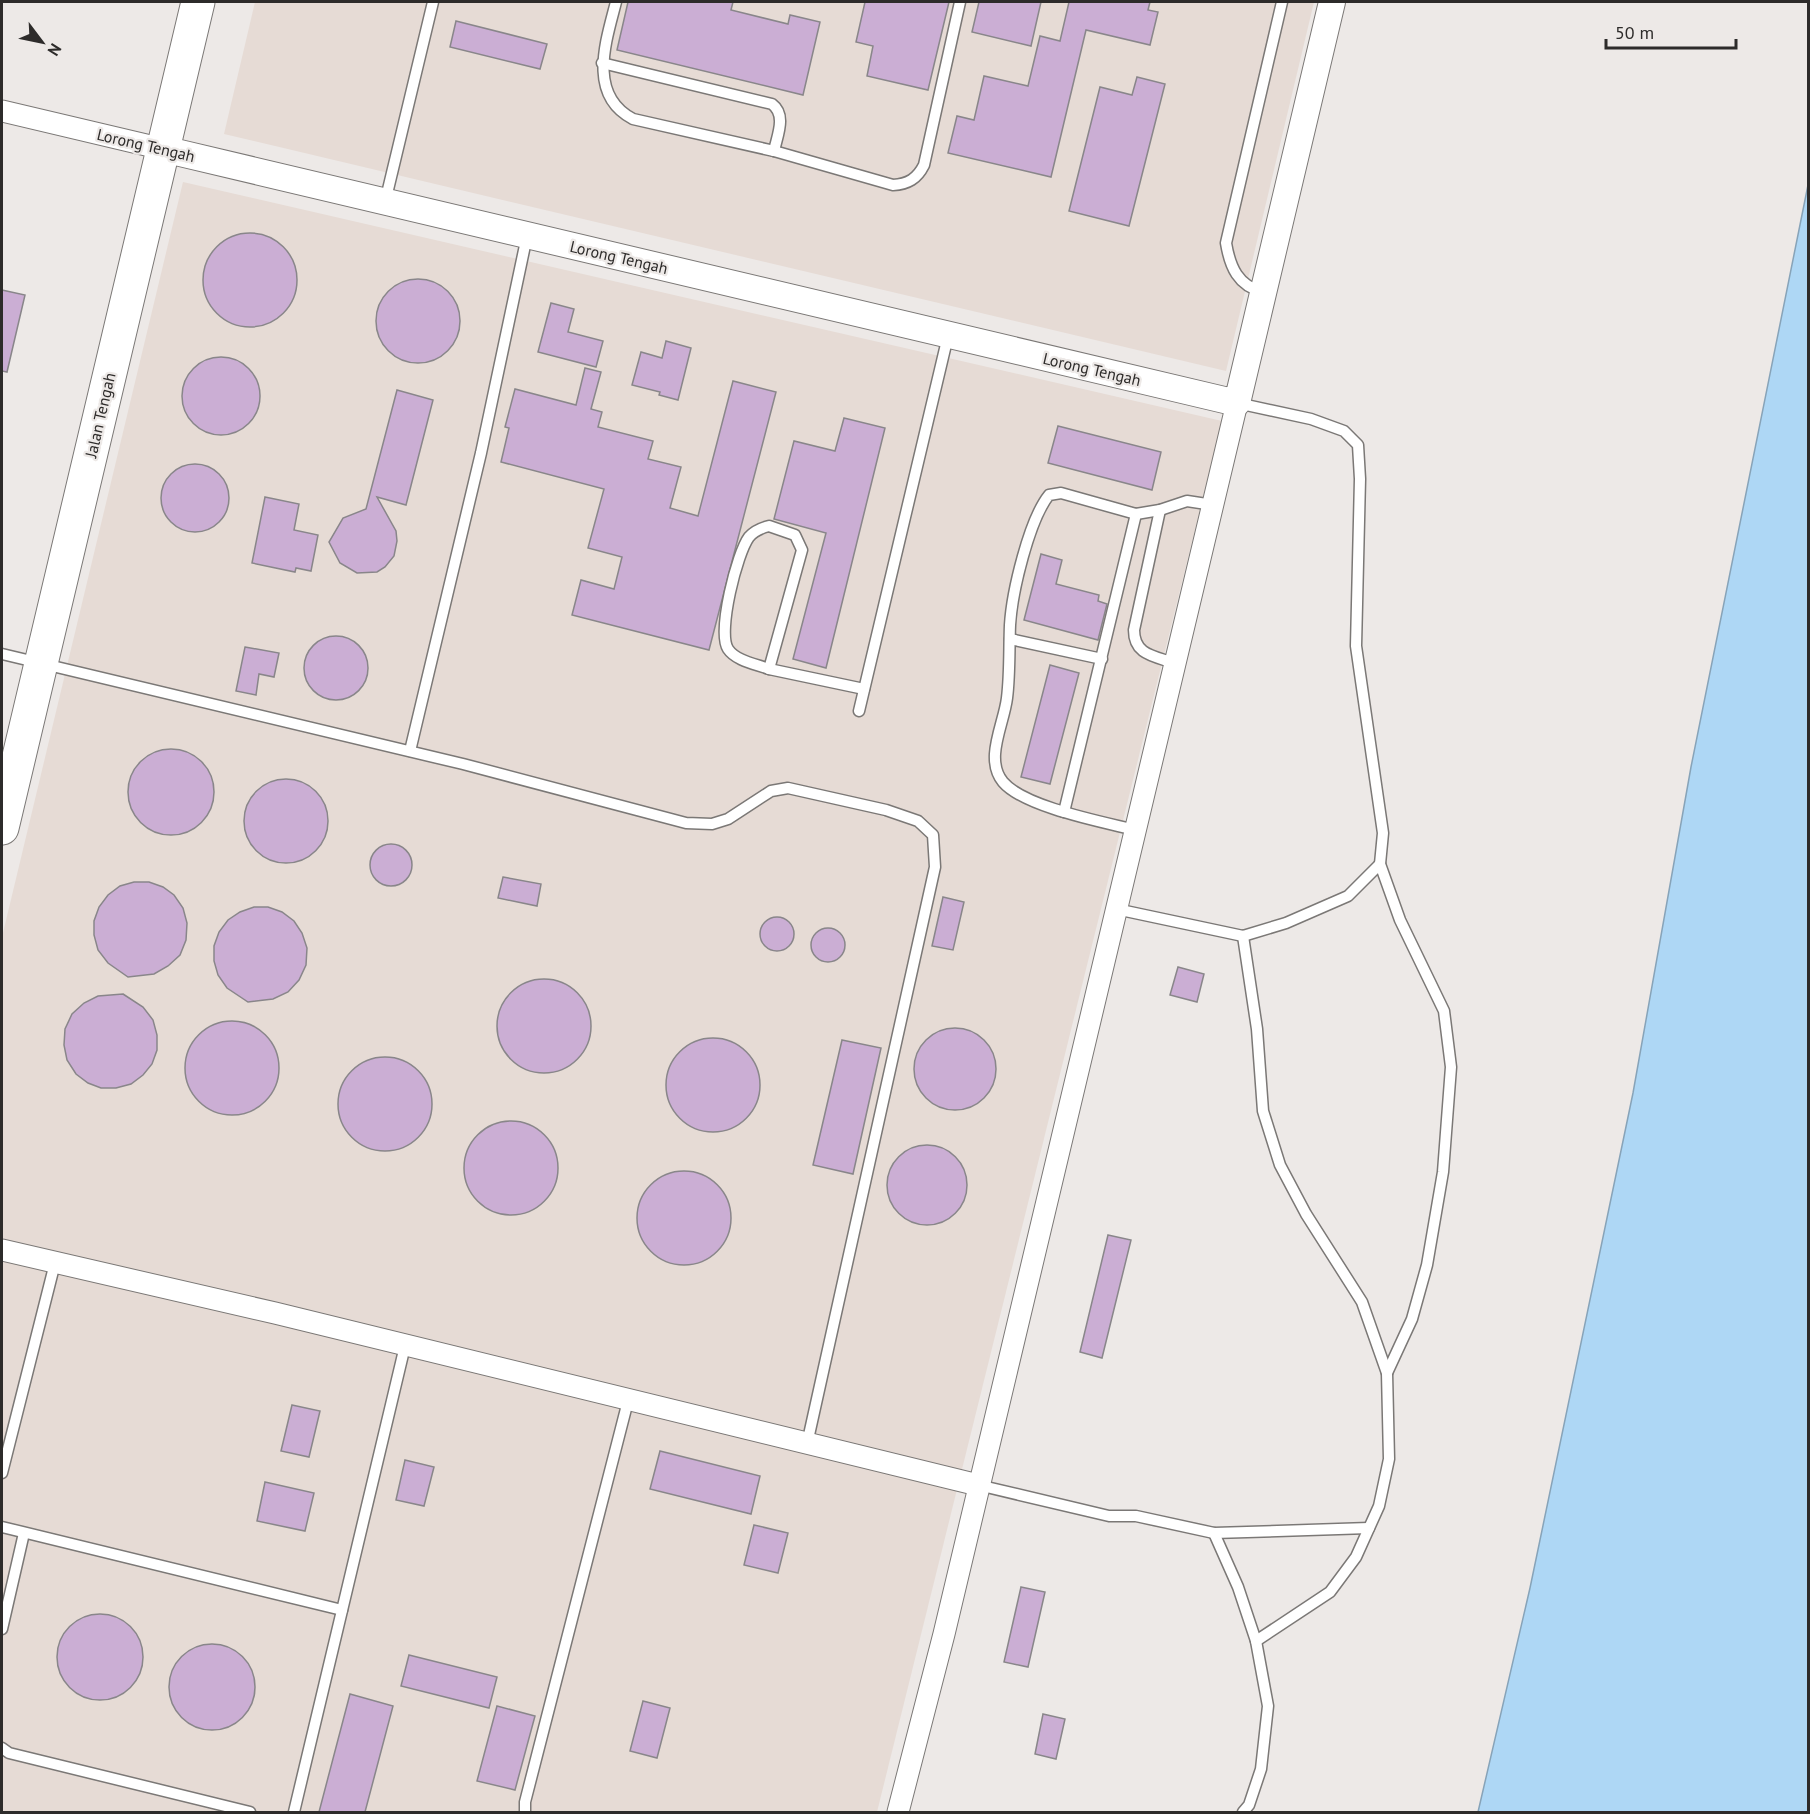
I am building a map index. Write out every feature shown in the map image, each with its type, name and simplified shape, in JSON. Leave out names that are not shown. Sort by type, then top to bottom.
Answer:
[{"type":"main road","name":"Jalan Tengah","points":[[2,828],[198,2]]},
{"type":"street","points":[[898,1812],[944,1634],[1332,2]]},
{"type":"street","name":"Lorong Tengah","points":[[2,111],[1237,403]]},
{"type":"street","points":[[2,1250],[275,1313],[978,1485]]},
{"type":"lane","points":[[385,203],[433,2]]},
{"type":"lane","points":[[616,2],[602,63],[607,94],[618,109],[633,119],[774,151],[893,185],[912,181],[924,165],[960,2]]},
{"type":"lane","points":[[1263,292],[1247,286],[1240,280],[1229,259],[1226,243],[1282,2]]},
{"type":"lane","points":[[602,63],[772,104],[778,110],[781,119],[774,151]]},
{"type":"lane","points":[[410,751],[481,453],[527,236]]},
{"type":"lane","points":[[859,711],[948,336]]},
{"type":"lane","points":[[1237,403],[1322,423],[1344,431],[1358,445],[1360,479],[1356,646],[1383,832],[1380,864],[1400,920],[1444,1011],[1451,1066],[1443,1172],[1427,1265],[1412,1319],[1388,1373]]},
{"type":"lane","points":[[1135,830],[1064,812],[1017,792],[1004,783],[996,771],[996,751],[1009,680],[1010,623],[1032,525],[1049,495],[1072,495],[1136,514],[1160,510],[1187,501],[1212,506]]},
{"type":"lane","points":[[1160,510],[1134,630],[1134,642],[1139,649],[1174,663]]},
{"type":"lane","points":[[1064,812],[1136,514]]},
{"type":"lane","points":[[769,669],[802,550],[795,535],[769,526],[759,529],[745,544],[729,599],[724,635],[729,651],[735,656],[769,669],[864,689]]},
{"type":"lane","points":[[1010,639],[1102,659]]},
{"type":"lane","points":[[2,654],[410,751],[686,823],[712,824],[728,819],[771,791],[788,788],[886,810],[918,821],[933,835],[935,867],[807,1444]]},
{"type":"lane","points":[[1116,909],[1243,936],[1286,923],[1348,896],[1380,864]]},
{"type":"lane","points":[[1243,936],[1257,1029],[1263,1111],[1280,1165],[1306,1214],[1362,1302],[1388,1373],[1389,1460],[1379,1506],[1356,1557],[1330,1592],[1256,1641]]},
{"type":"lane","points":[[2,1473],[55,1263]]},
{"type":"lane","points":[[294,1812],[405,1346]]},
{"type":"lane","points":[[525,1812],[525,1802],[628,1401]]},
{"type":"lane","points":[[978,1485],[1109,1516],[1136,1516],[1214,1533],[1369,1528]]},
{"type":"lane","points":[[2,1527],[342,1610]]},
{"type":"lane","points":[[2,1629],[24,1533]]},
{"type":"lane","points":[[1214,1533],[1234,1577],[1256,1641],[1268,1706],[1261,1769],[1249,1805],[1243,1812]]},
{"type":"lane","points":[[2,1748],[9,1754],[250,1812]]},
{"type":"shaded area","points":[[255,2],[1314,2],[1226,371],[224,134]]},
{"type":"shaded area","points":[[183,182],[1222,421],[877,1812],[2,1812],[2,937]]},
{"type":"water","points":[[1808,185],[1808,1812],[1478,1812],[1530,1588],[1633,1093],[1691,767]]},
{"type":"building","points":[[628,2],[733,2],[731,10],[788,24],[790,15],[820,22],[803,95],[617,50]]},
{"type":"building","points":[[865,2],[949,2],[928,90],[867,76],[873,46],[856,42]]},
{"type":"building","points":[[979,2],[1041,2],[1031,46],[972,32]]},
{"type":"building","points":[[1069,2],[1150,2],[1148,10],[1158,12],[1150,45],[1086,30],[1051,177],[948,153],[957,116],[974,120],[984,76],[1028,86],[1040,36],[1060,41]]},
{"type":"building","points":[[456,21],[547,44],[540,69],[450,47]]},
{"type":"building","points":[[1137,77],[1165,84],[1129,226],[1069,211],[1100,87],[1132,95]]},
{"type":"building","points":[[250,233],[268,236],[283,247],[294,262],[297,280],[294,298],[283,313],[268,324],[250,327],[232,324],[217,313],[206,298],[203,280],[206,262],[217,247],[232,236]]},
{"type":"building","points":[[418,279],[434,282],[448,291],[457,305],[460,321],[457,337],[448,351],[434,360],[418,363],[402,360],[388,351],[379,337],[376,321],[379,305],[388,291],[402,282]]},
{"type":"building","points":[[2,290],[25,295],[7,372],[2,371]]},
{"type":"building","points":[[551,303],[574,309],[568,332],[603,341],[596,367],[538,352]]},
{"type":"building","points":[[666,341],[691,348],[678,400],[659,395],[660,392],[632,385],[641,352],[662,358]]},
{"type":"building","points":[[213,357],[229,357],[243,363],[254,374],[260,388],[260,404],[254,418],[243,429],[229,435],[213,435],[199,429],[188,418],[182,404],[182,388],[188,374],[199,363]]},
{"type":"building","points":[[585,368],[601,372],[591,409],[602,412],[598,427],[653,441],[648,459],[681,467],[670,508],[698,516],[733,381],[776,392],[709,650],[572,615],[581,580],[614,589],[622,557],[588,548],[604,489],[501,462],[509,428],[505,427],[515,389],[576,405]]},
{"type":"building","points":[[397,390],[433,400],[406,505],[377,497],[396,531],[394,556],[385,567],[377,572],[357,573],[340,563],[329,542],[343,518],[366,509]]},
{"type":"building","points":[[844,418],[885,428],[826,668],[793,659],[826,533],[774,519],[794,441],[835,451]]},
{"type":"building","points":[[1058,426],[1161,452],[1152,490],[1048,463]]},
{"type":"building","points":[[188,464],[202,464],[214,469],[224,479],[229,498],[224,517],[214,527],[202,532],[188,532],[176,527],[166,517],[161,505],[161,491],[166,479],[176,469]]},
{"type":"building","points":[[265,497],[299,504],[294,530],[318,535],[311,571],[296,568],[295,572],[252,563]]},
{"type":"building","points":[[1041,554],[1062,560],[1056,584],[1099,595],[1098,601],[1107,604],[1098,640],[1024,620]]},
{"type":"building","points":[[330,636],[342,636],[359,645],[366,656],[368,668],[366,680],[359,691],[342,700],[330,700],[318,695],[309,686],[304,674],[304,662],[309,650],[318,641]]},
{"type":"building","points":[[245,647],[279,653],[274,677],[259,674],[256,695],[236,691]]},
{"type":"building","points":[[1050,665],[1079,673],[1050,784],[1021,777]]},
{"type":"building","points":[[163,749],[179,749],[202,761],[211,775],[214,792],[211,809],[202,823],[179,835],[163,835],[147,828],[135,816],[128,800],[128,784],[135,768],[147,756]]},
{"type":"building","points":[[286,779],[302,782],[316,791],[325,805],[328,821],[325,837],[316,851],[302,860],[286,863],[270,860],[256,851],[247,837],[244,821],[247,805],[256,791],[270,782]]},
{"type":"building","points":[[391,844],[406,850],[412,865],[406,880],[391,886],[376,880],[370,865],[376,850]]},
{"type":"building","points":[[503,877],[541,884],[537,906],[498,898]]},
{"type":"building","points":[[134,882],[149,882],[163,887],[174,895],[183,908],[187,923],[186,940],[180,955],[168,966],[154,974],[128,977],[108,963],[98,950],[94,935],[94,921],[99,907],[108,895],[120,886]]},
{"type":"building","points":[[943,897],[964,902],[953,950],[932,946]]},
{"type":"building","points":[[254,907],[268,907],[282,912],[294,921],[302,933],[307,948],[306,965],[299,980],[288,992],[273,999],[248,1002],[227,988],[218,975],[214,961],[214,946],[219,932],[228,920]]},
{"type":"building","points":[[777,917],[789,922],[794,934],[789,946],[777,951],[765,946],[760,934],[765,922]]},
{"type":"building","points":[[828,928],[840,933],[845,945],[840,957],[828,962],[816,957],[811,945],[816,933]]},
{"type":"building","points":[[1178,967],[1204,974],[1197,1002],[1170,995]]},
{"type":"building","points":[[544,979],[562,983],[577,993],[587,1008],[591,1026],[587,1044],[577,1059],[562,1069],[544,1073],[526,1069],[511,1059],[501,1044],[497,1026],[501,1008],[511,993],[526,983]]},
{"type":"building","points":[[123,994],[143,1007],[153,1020],[157,1035],[157,1050],[152,1064],[131,1084],[116,1088],[101,1088],[88,1083],[76,1074],[67,1060],[64,1045],[65,1029],[72,1014],[84,1003],[98,996]]},
{"type":"building","points":[[232,1021],[250,1025],[265,1035],[275,1050],[279,1068],[275,1086],[265,1101],[250,1111],[232,1115],[214,1111],[199,1101],[189,1086],[185,1068],[189,1050],[199,1035],[214,1025]]},
{"type":"building","points":[[955,1028],[971,1032],[984,1040],[992,1053],[996,1069],[992,1085],[984,1098],[971,1106],[955,1110],[939,1106],[926,1098],[918,1085],[914,1069],[918,1053],[926,1040],[939,1032]]},
{"type":"building","points":[[713,1038],[731,1042],[746,1052],[756,1067],[760,1085],[756,1103],[746,1118],[731,1128],[713,1132],[695,1128],[680,1118],[670,1103],[666,1085],[670,1067],[680,1052],[695,1042]]},
{"type":"building","points":[[842,1040],[881,1048],[853,1174],[813,1165]]},
{"type":"building","points":[[385,1057],[403,1061],[418,1071],[428,1086],[432,1104],[428,1122],[418,1137],[403,1147],[385,1151],[367,1147],[352,1137],[342,1122],[338,1104],[342,1086],[352,1071],[367,1061]]},
{"type":"building","points":[[511,1121],[529,1125],[544,1135],[554,1150],[558,1168],[554,1186],[544,1201],[529,1211],[511,1215],[493,1211],[478,1201],[468,1186],[464,1168],[468,1150],[478,1135],[493,1125]]},
{"type":"building","points":[[927,1145],[942,1148],[955,1157],[964,1170],[967,1185],[964,1200],[955,1213],[942,1222],[927,1225],[912,1222],[899,1213],[890,1200],[887,1185],[890,1170],[899,1157],[912,1148]]},
{"type":"building","points":[[684,1171],[702,1175],[717,1185],[727,1200],[731,1218],[727,1236],[717,1251],[702,1261],[684,1265],[666,1261],[651,1251],[641,1236],[637,1218],[641,1200],[651,1185],[666,1175]]},
{"type":"building","points":[[1108,1235],[1131,1240],[1102,1358],[1080,1352]]},
{"type":"building","points":[[292,1405],[320,1411],[309,1457],[281,1451]]},
{"type":"building","points":[[660,1451],[760,1476],[751,1514],[650,1489]]},
{"type":"building","points":[[405,1460],[434,1467],[424,1506],[396,1500]]},
{"type":"building","points":[[265,1482],[314,1493],[305,1531],[257,1521]]},
{"type":"building","points":[[754,1525],[788,1533],[778,1573],[744,1565]]},
{"type":"building","points":[[1021,1587],[1045,1592],[1028,1667],[1004,1662]]},
{"type":"building","points":[[100,1614],[116,1618],[130,1627],[139,1641],[143,1657],[139,1673],[130,1687],[116,1696],[100,1700],[84,1696],[70,1687],[61,1673],[57,1657],[61,1641],[70,1627],[84,1618]]},
{"type":"building","points":[[212,1644],[228,1648],[242,1657],[251,1671],[255,1687],[251,1703],[242,1717],[228,1726],[212,1730],[196,1726],[182,1717],[173,1703],[169,1687],[173,1671],[182,1657],[196,1648]]},
{"type":"building","points":[[409,1655],[497,1677],[489,1708],[401,1686]]},
{"type":"building","points":[[350,1694],[393,1706],[365,1812],[319,1812]]},
{"type":"building","points":[[643,1701],[670,1708],[657,1758],[630,1751]]},
{"type":"building","points":[[497,1706],[535,1716],[515,1790],[477,1781]]},
{"type":"building","points":[[1043,1714],[1065,1719],[1056,1759],[1035,1754]]}]
